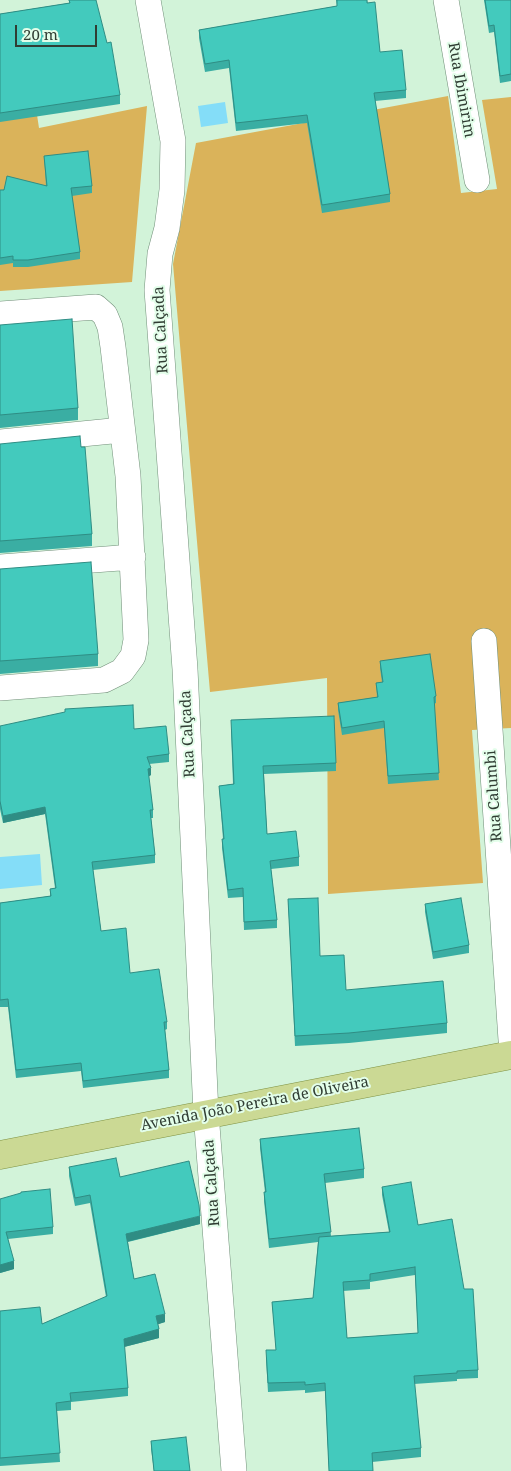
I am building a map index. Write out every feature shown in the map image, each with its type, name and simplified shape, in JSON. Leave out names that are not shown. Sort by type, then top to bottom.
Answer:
[{"type":"main road","name":"Avenida João Pereira de Oliveira","points":[[0,1155],[206,1113],[511,1055]]},
{"type":"street","name":"Rua Calçada","points":[[148,0],[173,140],[172,190],[167,228],[160,254],[157,290],[184,669],[206,1113],[234,1471]]},
{"type":"street","name":"Rua Ibimirim","points":[[446,0],[477,180]]},
{"type":"street","points":[[0,314],[96,307],[105,315],[110,327],[113,347],[128,476],[136,640],[133,656],[122,671],[104,680],[0,688]]},
{"type":"street","points":[[0,442],[122,430]]},
{"type":"street","points":[[0,567],[133,557]]},
{"type":"street","name":"Rua Calumbi","points":[[484,641],[511,1040]]},
{"type":"shaded area","points":[[32,82],[39,128],[147,106],[132,282],[0,291],[0,86]]},
{"type":"shaded area","points":[[448,96],[461,193],[497,189],[482,100],[511,97],[511,728],[472,730],[483,883],[328,894],[327,678],[210,692],[173,264],[196,143]]},
{"type":"water","points":[[225,102],[228,123],[201,127],[198,106]]},
{"type":"water","points":[[40,854],[42,885],[0,889],[0,857]]},
{"type":"building","points":[[69,0],[96,0],[107,43],[111,42],[120,95],[0,113],[0,14],[70,3]]},
{"type":"building","points":[[337,0],[367,0],[367,3],[375,2],[380,52],[402,50],[406,90],[374,93],[390,194],[322,205],[307,115],[236,123],[229,60],[205,64],[199,30],[337,6]]},
{"type":"building","points":[[485,0],[511,0],[511,74],[500,76],[494,25],[489,26]]},
{"type":"building","points":[[88,151],[92,186],[71,188],[80,252],[28,260],[13,260],[13,256],[0,258],[0,190],[4,190],[7,176],[47,186],[44,156]]},
{"type":"building","points":[[72,319],[78,408],[0,415],[0,325]]},
{"type":"building","points":[[80,436],[81,447],[85,447],[92,534],[0,541],[0,444]]},
{"type":"building","points":[[91,562],[98,654],[0,661],[0,569]]},
{"type":"building","points":[[430,654],[436,696],[434,697],[439,773],[388,776],[384,721],[342,728],[338,703],[378,697],[376,683],[383,682],[380,661]]},
{"type":"building","points":[[133,705],[134,729],[166,726],[169,754],[147,757],[151,768],[148,769],[153,810],[150,810],[155,855],[92,862],[101,931],[126,928],[130,973],[159,969],[167,1022],[164,1022],[169,1070],[83,1081],[81,1063],[16,1070],[8,999],[0,1000],[0,903],[51,896],[50,889],[56,888],[45,807],[3,816],[0,801],[0,726],[65,712],[65,709]]},
{"type":"building","points":[[334,716],[336,763],[263,766],[267,834],[296,831],[299,857],[270,861],[277,920],[244,922],[243,888],[228,890],[222,839],[224,839],[219,786],[234,784],[231,720]]},
{"type":"building","points":[[318,898],[320,956],[344,955],[346,990],[443,981],[447,1023],[349,1033],[295,1036],[288,899]]},
{"type":"building","points":[[461,898],[469,945],[433,952],[425,904]]},
{"type":"building","points":[[359,1128],[364,1169],[324,1174],[331,1232],[269,1239],[260,1139]]},
{"type":"building","points":[[116,1158],[120,1177],[189,1161],[200,1216],[126,1234],[134,1279],[155,1274],[165,1314],[156,1316],[159,1329],[124,1339],[128,1388],[70,1393],[71,1401],[56,1403],[60,1453],[0,1458],[0,1311],[40,1307],[42,1324],[107,1296],[90,1195],[75,1198],[69,1167]]},
{"type":"building","points":[[411,1182],[418,1225],[452,1219],[464,1289],[473,1289],[478,1370],[414,1376],[421,1448],[372,1453],[373,1471],[329,1471],[325,1383],[305,1385],[305,1382],[268,1383],[266,1350],[276,1350],[272,1302],[313,1298],[319,1237],[390,1232],[382,1187]],"holes":[[[415,1267],[418,1333],[347,1338],[343,1282],[370,1280],[370,1274]]]},
{"type":"building","points":[[50,1189],[53,1227],[6,1232],[14,1261],[0,1265],[0,1199],[21,1192]]},
{"type":"building","points":[[186,1437],[190,1471],[154,1471],[151,1441]]}]
